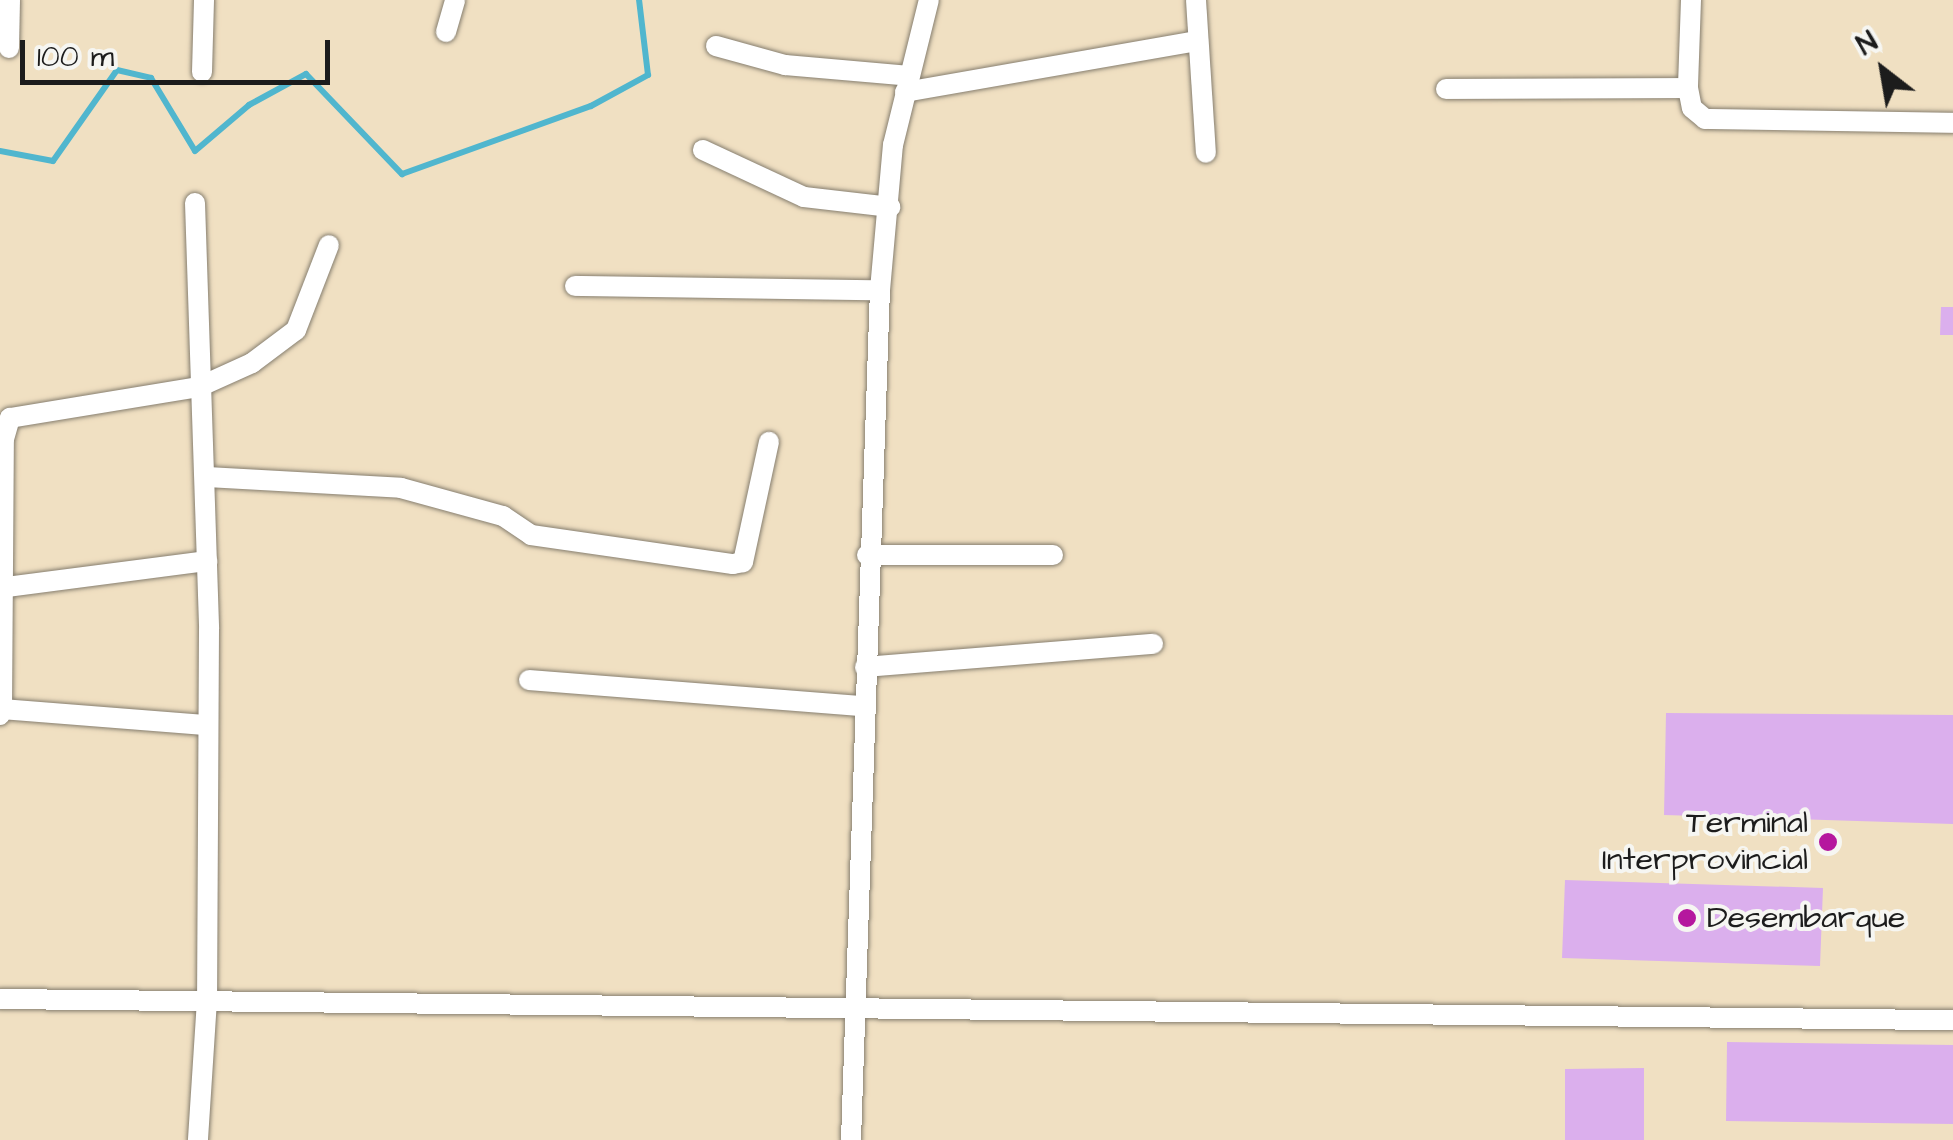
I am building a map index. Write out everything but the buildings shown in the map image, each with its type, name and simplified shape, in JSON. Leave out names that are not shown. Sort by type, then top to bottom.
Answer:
[{"type":"street","points":[[8,48],[10,0]]},
{"type":"street","points":[[202,72],[204,0]]},
{"type":"street","points":[[446,32],[454,0]]},
{"type":"street","points":[[851,1140],[880,290],[890,207],[892,145],[929,0]]},
{"type":"street","points":[[1196,0],[1206,152]]},
{"type":"street","points":[[1691,0],[1688,88],[1692,108],[1705,119],[1953,123]]},
{"type":"street","points":[[716,46],[785,65],[908,84],[1198,41]]},
{"type":"street","points":[[1446,90],[1688,88]]},
{"type":"street","points":[[703,150],[804,197],[890,207]]},
{"type":"street","points":[[195,203],[198,388],[207,477],[207,1000],[198,1140]]},
{"type":"street","points":[[204,725],[1,712],[7,587],[4,439],[10,418],[198,388],[286,342],[330,246]]},
{"type":"street","points":[[576,286],[880,290]]},
{"type":"street","points":[[207,477],[401,488],[503,516],[531,534],[733,564],[743,562],[769,442]]},
{"type":"street","points":[[868,555],[1054,554]]},
{"type":"street","points":[[7,587],[207,562]]},
{"type":"street","points":[[865,667],[1153,644]]},
{"type":"street","points":[[529,680],[863,706]]},
{"type":"street","points":[[0,999],[1953,1020]]},
{"type":"waterway","points":[[0,151],[53,161],[117,70],[151,78],[195,151],[249,105],[306,74],[402,174],[591,106],[648,75],[639,0]]},
{"type":"place","name":"Terminal Interprovincial","points":[[1828,842]]},
{"type":"place","name":"Desembarque","points":[[1687,918]]}]
